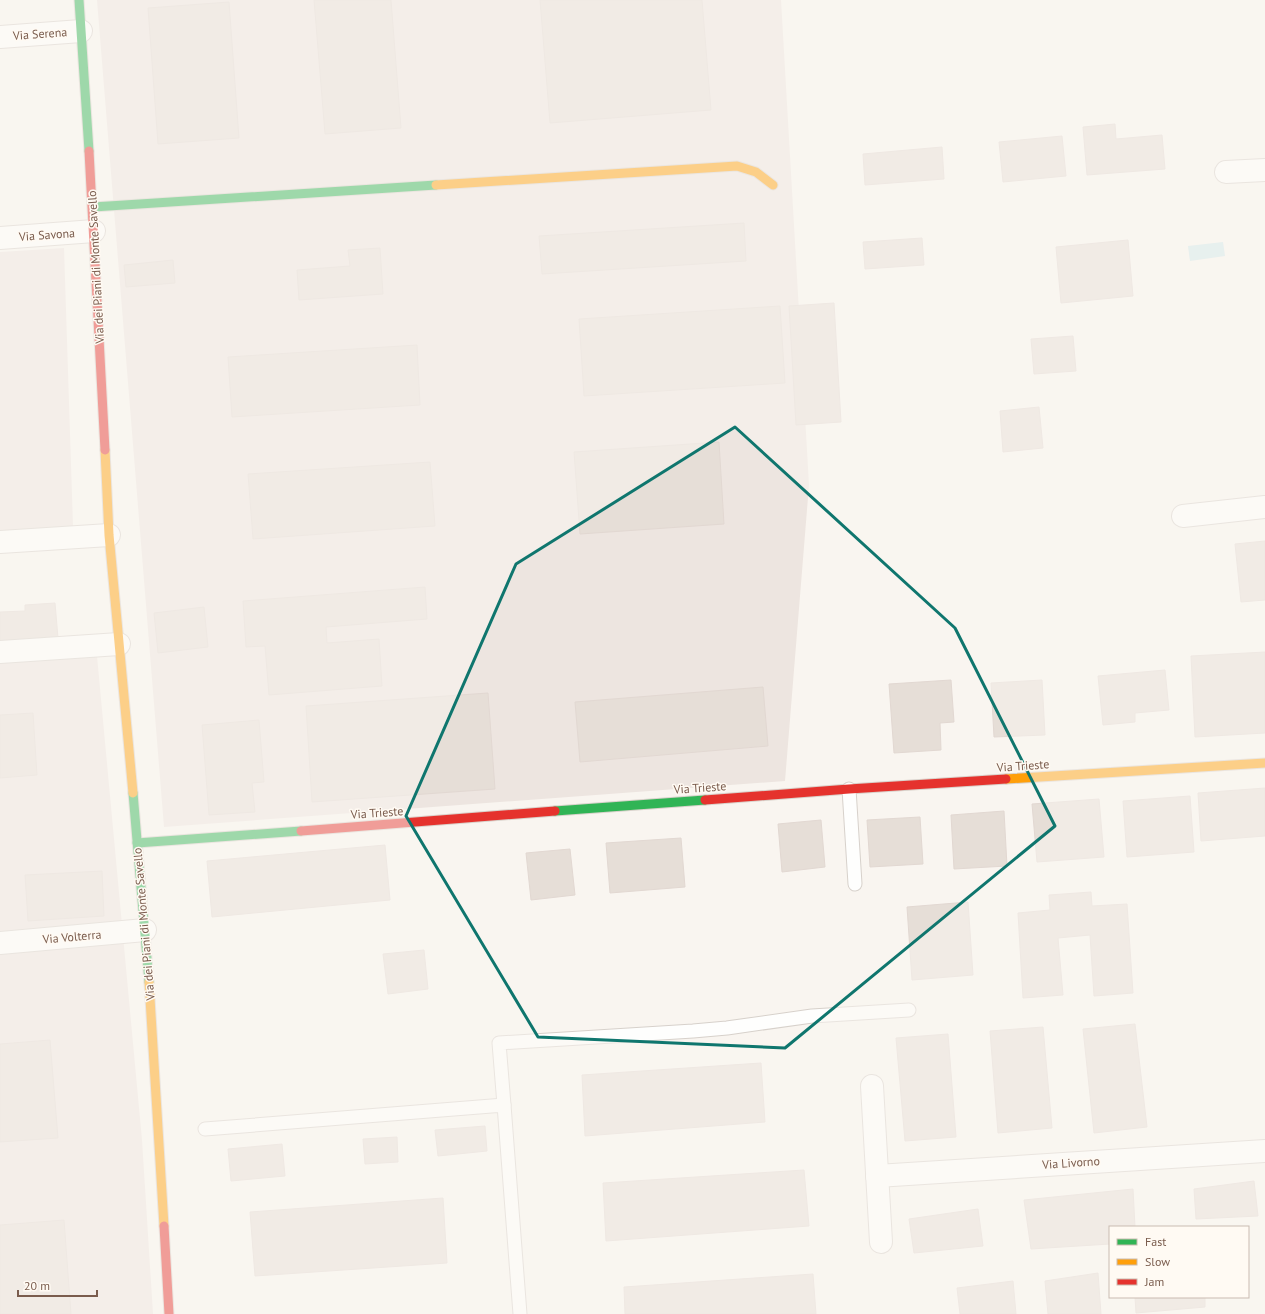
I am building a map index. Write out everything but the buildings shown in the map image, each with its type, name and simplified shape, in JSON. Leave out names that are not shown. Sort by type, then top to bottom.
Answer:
[{"type":"street","name":"Via dei Piani di Monte Savello","points":[[78,0],[93,207],[109,535],[145,930],[169,1314]]},
{"type":"street","name":"Via Serena","points":[[0,37],[80,31]]},
{"type":"street","points":[[93,207],[736,166],[748,168],[761,174],[773,185]]},
{"type":"street","points":[[1226,172],[1265,170]]},
{"type":"street","name":"Via Savona","points":[[0,238],[94,231]]},
{"type":"street","points":[[1183,516],[1265,507]]},
{"type":"street","points":[[0,542],[109,535]]},
{"type":"street","points":[[0,652],[119,644]]},
{"type":"street","name":"Via Trieste","points":[[137,843],[849,789],[1265,762]]},
{"type":"street","name":"Via Volterra","points":[[0,944],[145,930]]},
{"type":"street","points":[[872,1086],[881,1242]]},
{"type":"street","name":"Via Livorno","points":[[877,1176],[1265,1151]]},
{"type":"lane","points":[[849,789],[855,884]]},
{"type":"lane","points":[[520,1314],[499,1043],[733,1028],[812,1016],[909,1010]]},
{"type":"lane","points":[[204,1128],[504,1105]]},
{"type":"highlighted area","points":[[735,427],[955,628],[1055,826],[785,1048],[538,1037],[406,816],[516,564]]},
{"type":"shaded area","points":[[97,0],[781,0],[809,485],[785,781],[164,827]]},
{"type":"shaded area","points":[[64,248],[73,526],[0,531],[0,252]]},
{"type":"shaded area","points":[[97,656],[142,1140],[153,1314],[0,1314],[0,662]]},
{"type":"water","points":[[1223,242],[1225,256],[1190,261],[1188,246]]},
{"type":"traffic: fast","points":[[79,0],[89,151]]},
{"type":"traffic: fast","points":[[93,207],[436,185]]},
{"type":"traffic: fast","points":[[133,793],[149,982]]},
{"type":"traffic: fast","points":[[555,811],[705,800]]},
{"type":"traffic: fast","points":[[137,843],[301,831]]},
{"type":"traffic: slow","points":[[436,185],[737,166],[756,172],[773,185]]},
{"type":"traffic: slow","points":[[105,450],[109,535],[133,793]]},
{"type":"traffic: slow","points":[[1006,779],[1265,763]]},
{"type":"traffic: slow","points":[[149,982],[164,1226]]},
{"type":"traffic: jam","points":[[89,151],[105,450]]},
{"type":"traffic: jam","points":[[705,800],[1006,779]]},
{"type":"traffic: jam","points":[[301,831],[555,811]]},
{"type":"traffic: jam","points":[[164,1226],[169,1314]]}]
